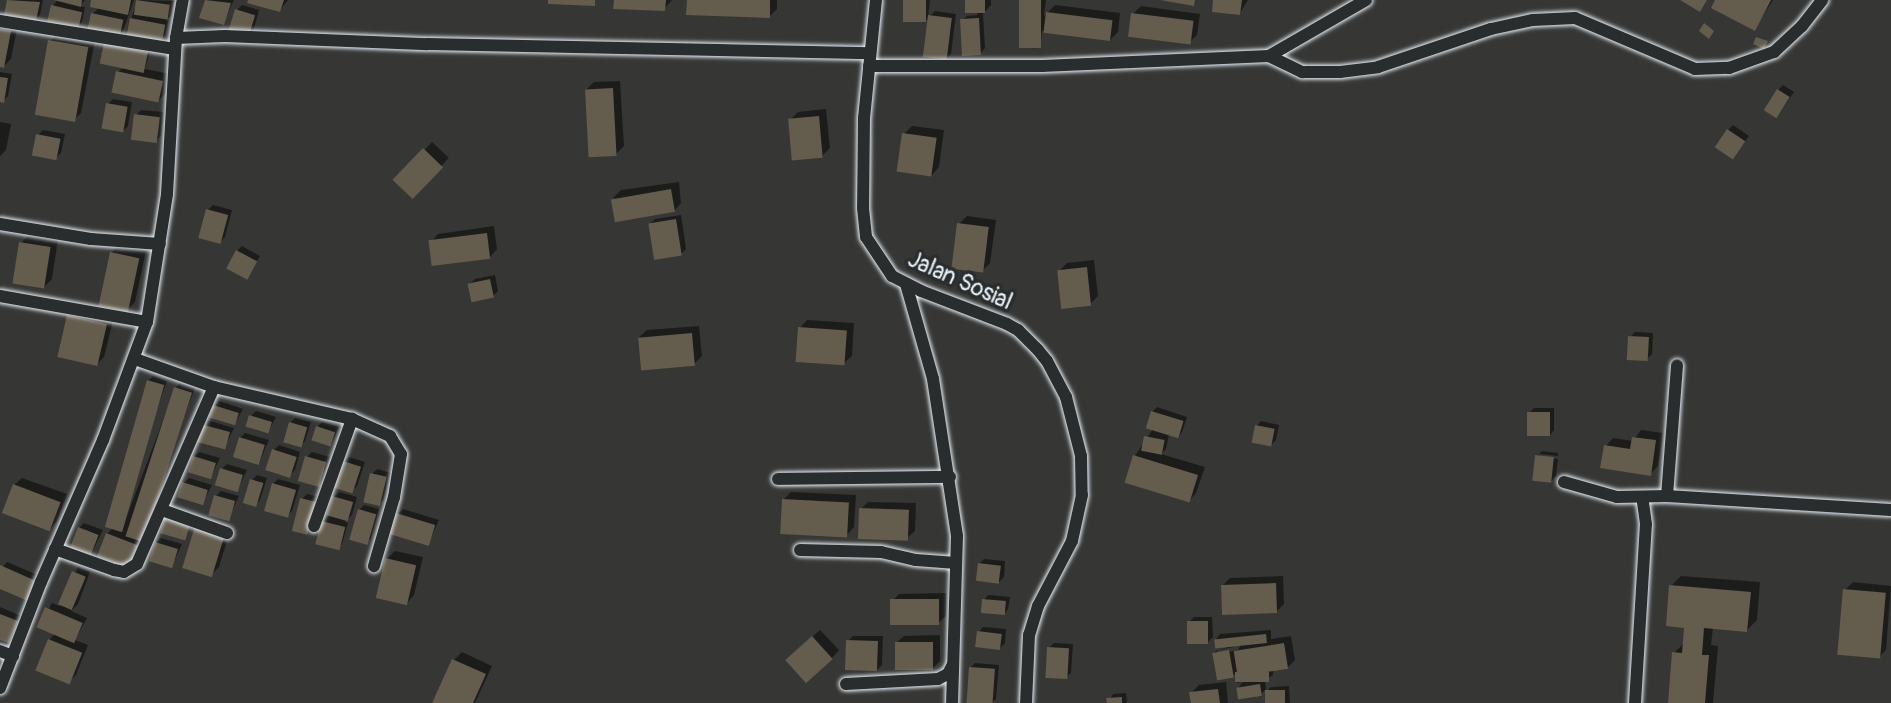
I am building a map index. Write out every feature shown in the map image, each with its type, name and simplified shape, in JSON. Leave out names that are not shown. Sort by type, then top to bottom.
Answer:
[{"type":"street","points":[[0,688],[135,359],[147,322],[170,162],[176,43],[183,0]]},
{"type":"street","name":"Jalan Sosial","points":[[876,0],[863,161],[866,237],[880,263],[892,276],[1018,330],[1047,361],[1072,416],[1081,456],[1082,495],[1072,541],[1033,619],[1027,649],[1026,703]]},
{"type":"street","points":[[869,66],[1042,66],[1269,56],[1366,0]]},
{"type":"street","points":[[1269,56],[1302,72],[1340,72],[1378,67],[1502,27],[1533,20],[1574,18],[1695,69],[1729,68],[1774,52],[1802,26],[1822,0]]},
{"type":"street","points":[[0,21],[176,43],[225,36],[440,45],[870,52]]},
{"type":"street","points":[[0,224],[91,239],[160,244]]},
{"type":"street","points":[[906,284],[933,379],[957,536],[952,703]]},
{"type":"street","points":[[0,296],[147,322]]},
{"type":"street","points":[[135,359],[214,387],[352,419],[390,436],[401,454],[394,497],[374,566]]},
{"type":"street","points":[[1667,496],[1677,365]]},
{"type":"street","points":[[55,549],[114,570],[131,569],[142,554],[214,387]]},
{"type":"street","points":[[314,526],[352,419]]},
{"type":"street","points":[[778,480],[950,477]]},
{"type":"street","points":[[1564,482],[1599,494],[1642,498],[1667,496],[1891,510]]},
{"type":"street","points":[[1635,703],[1646,524],[1642,498]]},
{"type":"street","points":[[162,510],[227,533]]},
{"type":"street","points":[[800,550],[881,552],[916,560],[956,564]]},
{"type":"street","points":[[0,651],[13,656]]},
{"type":"street","points":[[846,684],[938,679],[948,674],[955,661]]},
{"type":"building","points":[[7,0],[40,2],[36,21],[4,15]]},
{"type":"building","points":[[54,0],[82,0],[81,7]]},
{"type":"building","points":[[91,0],[131,0],[128,15],[90,7]]},
{"type":"building","points":[[136,0],[170,5],[168,20],[134,15]]},
{"type":"building","points":[[205,0],[231,3],[224,25],[199,18]]},
{"type":"building","points":[[248,0],[284,0],[280,12],[247,3]]},
{"type":"building","points":[[548,0],[595,0],[595,6],[548,4]]},
{"type":"building","points":[[614,0],[666,0],[665,11],[613,9]]},
{"type":"building","points":[[687,0],[770,0],[770,18],[686,15]]},
{"type":"building","points":[[903,0],[926,0],[926,22],[903,22]]},
{"type":"building","points":[[965,0],[985,0],[985,13],[965,13]]},
{"type":"building","points":[[1019,0],[1041,0],[1041,48],[1019,48]]},
{"type":"building","points":[[1160,0],[1195,0],[1194,6]]},
{"type":"building","points":[[1213,0],[1242,0],[1240,15],[1212,12]]},
{"type":"building","points":[[1680,0],[1707,0],[1700,12]]},
{"type":"building","points":[[1715,0],[1771,0],[1755,31],[1711,8]]},
{"type":"building","points":[[51,5],[82,12],[78,29],[47,22]]},
{"type":"building","points":[[235,9],[255,15],[249,36],[229,30]]},
{"type":"building","points":[[1046,12],[1113,20],[1110,41],[1043,33]]},
{"type":"building","points":[[91,13],[123,20],[120,37],[87,31]]},
{"type":"building","points":[[1131,13],[1194,21],[1191,44],[1128,37]]},
{"type":"building","points":[[928,15],[952,18],[947,60],[923,57]]},
{"type":"building","points":[[130,18],[165,25],[162,42],[127,35]]},
{"type":"building","points":[[979,18],[981,55],[962,56],[960,19]]},
{"type":"building","points":[[1704,23],[1714,31],[1709,39],[1699,31]]},
{"type":"building","points":[[0,29],[11,31],[4,68],[0,67]]},
{"type":"building","points":[[1756,37],[1768,41],[1764,49],[1753,44]]},
{"type":"building","points":[[48,40],[88,47],[75,122],[35,115]]},
{"type":"building","points":[[104,43],[148,52],[144,73],[100,64]]},
{"type":"building","points":[[116,71],[163,81],[158,102],[111,93]]},
{"type":"building","points":[[0,77],[8,78],[4,103],[0,102]]},
{"type":"building","points":[[613,88],[617,156],[589,157],[585,89]]},
{"type":"building","points":[[1777,89],[1790,97],[1776,118],[1764,110]]},
{"type":"building","points":[[106,103],[128,107],[123,132],[101,129]]},
{"type":"building","points":[[134,114],[160,117],[157,143],[131,140]]},
{"type":"building","points":[[819,116],[823,158],[792,161],[788,119]]},
{"type":"building","points":[[1727,129],[1745,141],[1733,160],[1715,147]]},
{"type":"building","points":[[902,133],[937,138],[931,176],[897,172]]},
{"type":"building","points":[[36,134],[61,139],[56,160],[32,156]]},
{"type":"building","points":[[423,148],[443,167],[413,199],[392,180]]},
{"type":"building","points":[[671,189],[675,212],[615,222],[611,200]]},
{"type":"building","points":[[206,209],[228,215],[220,244],[198,238]]},
{"type":"building","points":[[676,219],[682,256],[654,260],[648,223]]},
{"type":"building","points":[[957,223],[989,227],[983,273],[951,269]]},
{"type":"building","points":[[487,233],[490,259],[432,266],[428,240]]},
{"type":"building","points":[[19,242],[51,247],[44,288],[12,283]]},
{"type":"building","points":[[236,250],[257,261],[247,280],[226,269]]},
{"type":"building","points":[[110,252],[139,258],[128,312],[99,306]]},
{"type":"building","points":[[1087,267],[1091,306],[1061,309],[1057,270]]},
{"type":"building","points":[[490,279],[494,298],[471,302],[468,284]]},
{"type":"building","points":[[67,315],[107,324],[97,366],[57,357]]},
{"type":"building","points":[[798,327],[847,330],[844,365],[796,362]]},
{"type":"building","points":[[692,333],[695,366],[641,371],[638,338]]},
{"type":"building","points":[[1628,336],[1649,337],[1648,361],[1627,360]]},
{"type":"building","points":[[147,380],[164,385],[122,532],[105,527]]},
{"type":"building","points":[[174,387],[192,393],[144,542],[125,536]]},
{"type":"building","points":[[213,405],[239,413],[235,425],[209,417]]},
{"type":"building","points":[[1151,411],[1184,421],[1178,438],[1146,428]]},
{"type":"building","points":[[1527,412],[1550,412],[1550,436],[1527,436]]},
{"type":"building","points":[[249,415],[272,422],[268,433],[245,426]]},
{"type":"building","points":[[289,422],[307,427],[301,447],[283,442]]},
{"type":"building","points":[[200,424],[230,432],[225,449],[195,441]]},
{"type":"building","points":[[1255,425],[1275,429],[1271,446],[1252,443]]},
{"type":"building","points":[[316,426],[335,432],[330,446],[311,440]]},
{"type":"building","points":[[1144,436],[1165,440],[1162,455],[1141,451]]},
{"type":"building","points":[[239,437],[265,445],[259,465],[233,457]]},
{"type":"building","points":[[1632,437],[1656,440],[1651,476],[1600,468],[1604,445],[1630,449]]},
{"type":"building","points":[[272,449],[297,457],[290,478],[265,470]]},
{"type":"building","points":[[1133,455],[1198,475],[1190,503],[1125,483]]},
{"type":"building","points":[[1535,455],[1554,457],[1551,483],[1532,481]]},
{"type":"building","points":[[193,456],[216,463],[211,479],[188,472]]},
{"type":"building","points":[[305,456],[326,462],[319,487],[298,481]]},
{"type":"building","points":[[343,461],[361,467],[352,494],[334,488]]},
{"type":"building","points":[[220,468],[243,475],[238,492],[215,485]]},
{"type":"building","points":[[370,473],[387,477],[380,506],[363,502]]},
{"type":"building","points":[[250,479],[263,483],[256,507],[243,503]]},
{"type":"building","points":[[182,482],[208,490],[203,505],[177,497]]},
{"type":"building","points":[[272,483],[296,490],[288,518],[264,511]]},
{"type":"building","points":[[13,484],[61,502],[50,531],[2,513]]},
{"type":"building","points":[[214,495],[235,501],[229,521],[208,515]]},
{"type":"building","points":[[332,496],[353,502],[348,521],[326,515]]},
{"type":"building","points":[[300,498],[316,502],[307,535],[292,531]]},
{"type":"building","points":[[782,499],[849,503],[847,537],[780,534]]},
{"type":"building","points":[[859,508],[909,510],[908,541],[858,539]]},
{"type":"building","points":[[358,509],[376,514],[367,545],[349,540]]},
{"type":"building","points":[[396,513],[435,525],[429,546],[390,534]]},
{"type":"building","points":[[165,517],[190,524],[185,541],[160,533]]},
{"type":"building","points":[[321,521],[345,527],[339,550],[315,544]]},
{"type":"building","points":[[195,526],[225,535],[212,577],[182,568]]},
{"type":"building","points":[[78,527],[99,535],[90,556],[70,548]]},
{"type":"building","points":[[106,533],[138,545],[129,569],[97,556]]},
{"type":"building","points":[[155,542],[178,549],[172,568],[149,561]]},
{"type":"building","points":[[385,558],[416,565],[407,605],[376,598]]},
{"type":"building","points":[[978,563],[1001,566],[999,584],[976,581]]},
{"type":"building","points":[[0,565],[36,581],[28,601],[0,589]]},
{"type":"building","points":[[72,571],[86,577],[72,610],[58,604]]},
{"type":"building","points":[[1276,583],[1277,613],[1222,615],[1221,585]]},
{"type":"building","points":[[1669,585],[1751,592],[1747,632],[1704,628],[1702,655],[1709,655],[1705,703],[1668,703],[1672,652],[1682,653],[1684,628],[1666,626]]},
{"type":"building","points":[[1843,589],[1886,593],[1880,658],[1837,655]]},
{"type":"building","points":[[890,599],[939,599],[939,625],[890,625]]},
{"type":"building","points":[[982,599],[1006,601],[1005,615],[981,613]]},
{"type":"building","points":[[45,607],[83,623],[74,643],[36,627]]},
{"type":"building","points":[[0,614],[18,621],[9,643],[0,640]]},
{"type":"building","points":[[1187,621],[1208,621],[1208,644],[1187,644]]},
{"type":"building","points":[[977,631],[1002,634],[1000,650],[975,647]]},
{"type":"building","points":[[1266,634],[1267,643],[1215,648],[1214,639]]},
{"type":"building","points":[[812,636],[833,659],[806,683],[785,660]]},
{"type":"building","points":[[48,639],[82,653],[70,684],[35,671]]},
{"type":"building","points":[[846,640],[878,641],[877,671],[845,670]]},
{"type":"building","points":[[895,642],[933,642],[933,670],[895,670]]},
{"type":"building","points":[[1284,643],[1288,669],[1238,677],[1234,651]]},
{"type":"building","points":[[1047,647],[1069,648],[1067,679],[1045,678]]},
{"type":"building","points":[[1229,650],[1234,678],[1217,681],[1212,653]]},
{"type":"building","points":[[452,659],[486,674],[473,703],[432,703]]},
{"type":"building","points":[[969,667],[995,669],[993,703],[966,703]]},
{"type":"building","points":[[1235,672],[1269,672],[1269,682],[1235,682]]},
{"type":"building","points":[[1260,684],[1262,696],[1238,700],[1236,688]]},
{"type":"building","points":[[1218,689],[1220,703],[1191,703],[1189,692]]},
{"type":"building","points":[[1265,690],[1285,690],[1285,703],[1265,703]]},
{"type":"building","points":[[1122,697],[1122,703],[1107,703],[1106,698]]}]
